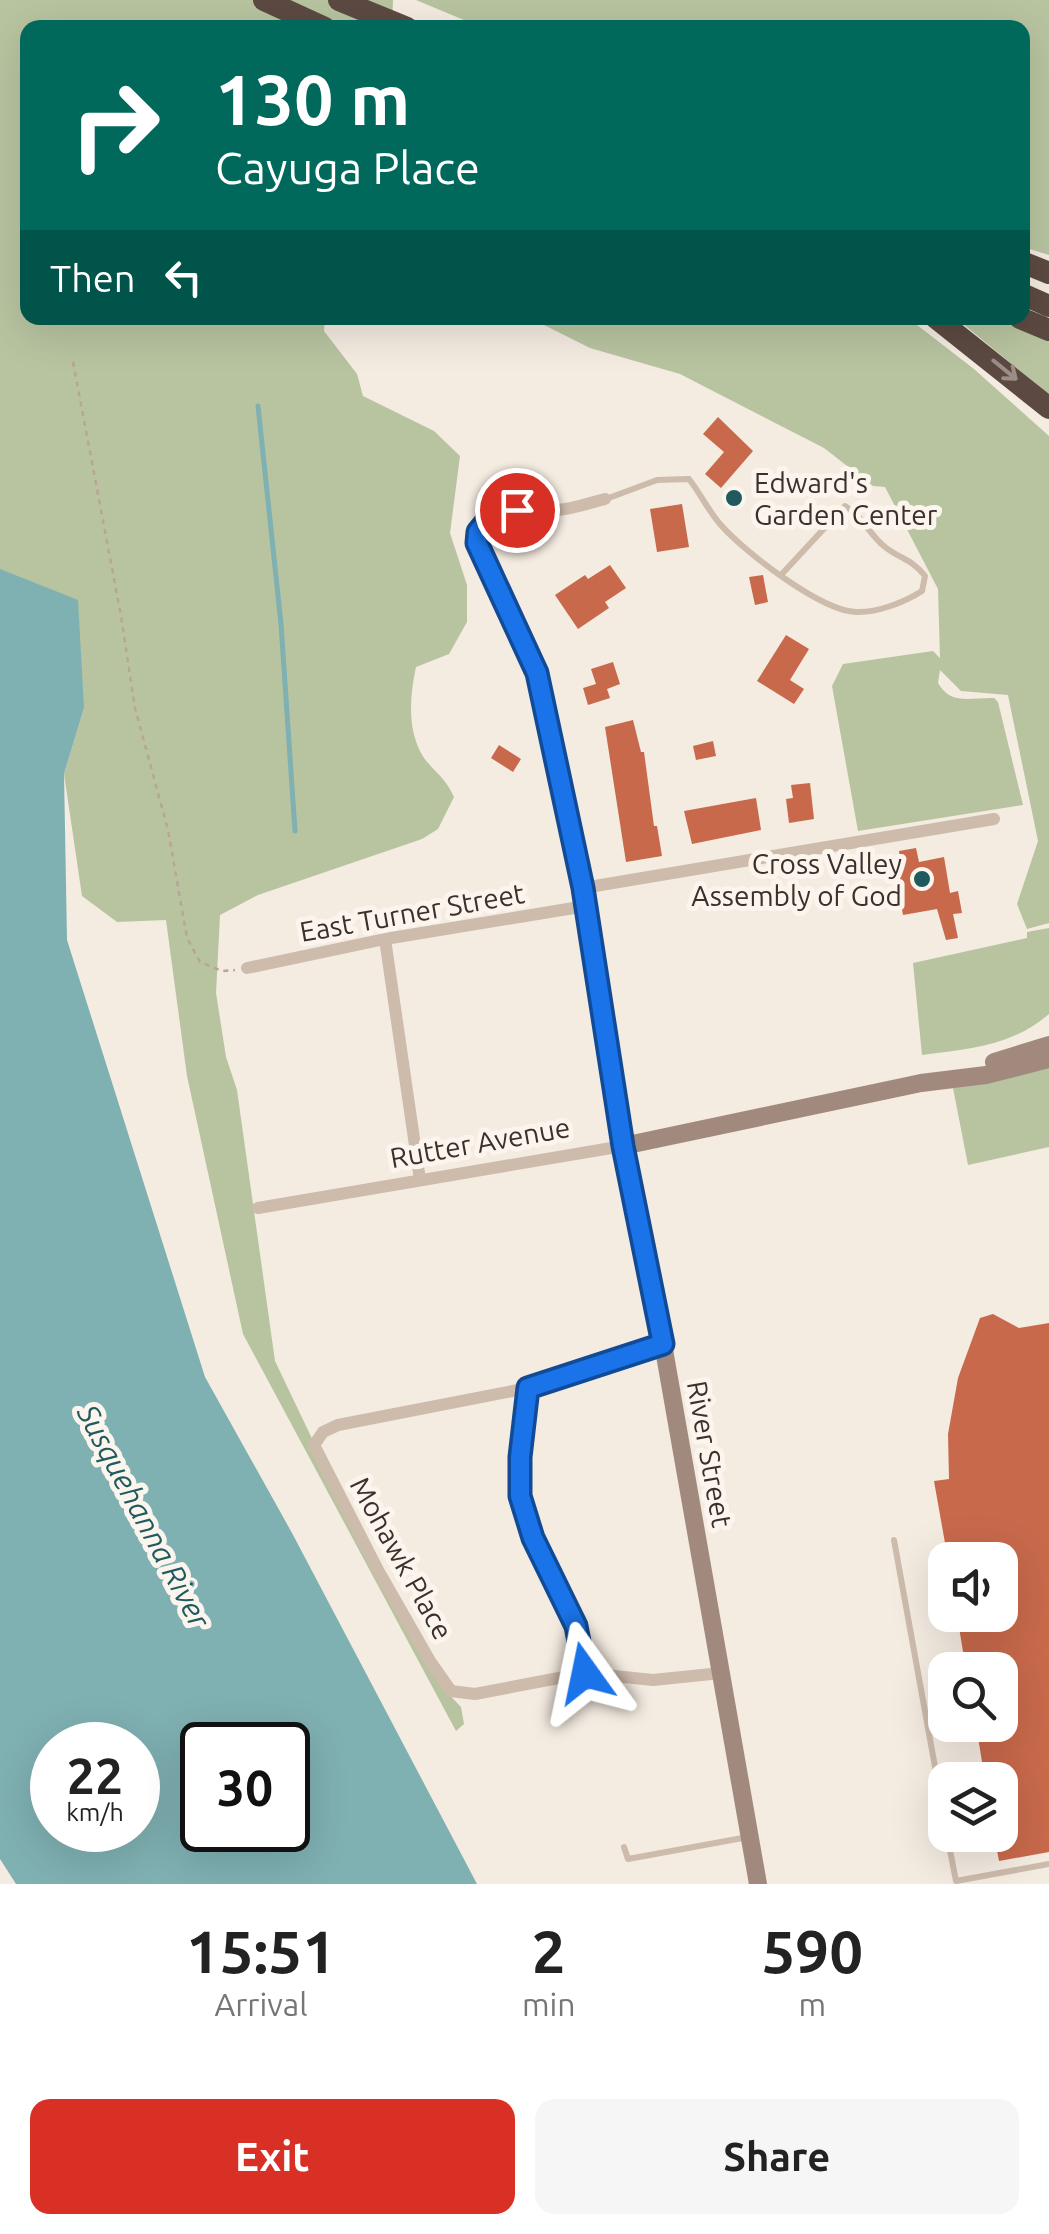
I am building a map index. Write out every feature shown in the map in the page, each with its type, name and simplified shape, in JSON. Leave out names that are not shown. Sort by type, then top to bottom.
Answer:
[{"type":"highway","points":[[338,0],[387,20]]},
{"type":"highway","points":[[274,5],[308,20]]},
{"type":"highway","points":[[945,325],[1049,408]]},
{"type":"street","name":"River Street","points":[[605,499],[570,509],[502,511],[492,515],[478,532],[481,555],[537,673],[583,888],[623,1146],[663,1344],[758,1884]]},
{"type":"street","points":[[583,888],[994,819]]},
{"type":"street","name":"East Turner Street","points":[[247,968],[385,939],[586,906]]},
{"type":"street","points":[[385,939],[420,1180]]},
{"type":"street","points":[[1004,1059],[1049,1035]]},
{"type":"street","name":"Rutter Avenue","points":[[258,1208],[623,1146],[946,1078],[1049,1044]]},
{"type":"street","name":"Rutter Avenue","points":[[946,1078],[986,1075],[1049,1059]]},
{"type":"street","points":[[663,1344],[528,1388],[520,1496],[533,1538],[576,1626],[585,1673],[654,1680],[721,1672]]},
{"type":"street","name":"Mohawk Place","points":[[528,1388],[338,1425],[322,1432],[314,1445],[378,1570],[451,1691],[475,1694],[585,1673]]},
{"type":"lane","points":[[605,499],[658,480],[689,479],[720,524],[781,574],[808,595],[854,612],[908,599],[922,591],[925,576],[915,563],[885,548],[862,516],[845,506],[781,574]]},
{"type":"lane","points":[[894,1540],[934,1762]]},
{"type":"lane","points":[[624,1846],[628,1859],[749,1837]]},
{"type":"lane","points":[[951,1852],[956,1881],[1049,1864]]},
{"type":"path","points":[[73,362],[135,708],[168,830],[188,938],[193,952],[208,966],[222,971],[247,968]]},
{"type":"green space","points":[[0,0],[393,0],[392,20],[20,20],[20,325],[324,325],[324,331],[357,374],[363,396],[434,431],[460,456],[450,533],[467,585],[467,622],[449,654],[416,667],[411,710],[413,732],[421,753],[454,797],[438,829],[422,839],[258,895],[220,915],[216,993],[226,1057],[237,1090],[275,1361],[439,1684],[461,1707],[464,1724],[456,1731],[243,1334],[187,1076],[166,920],[117,922],[82,896],[64,774],[84,708],[0,569]]},
{"type":"green space","points":[[416,0],[1049,0],[1049,255],[1030,249],[1030,20],[464,20]]},
{"type":"green space","points":[[544,325],[917,325],[1049,436],[1049,923],[1027,929],[1017,904],[1038,841],[1008,695],[961,691],[940,670],[938,683],[949,695],[962,699],[994,698],[998,702],[1023,805],[858,831],[832,686],[843,664],[933,651],[940,658],[938,589],[885,487],[873,486],[824,448],[680,374],[590,348]]},
{"type":"green space","points":[[964,325],[1016,325],[1049,340],[1049,395]]},
{"type":"green space","points":[[1049,928],[1049,1014],[1005,1039],[922,1055],[913,963],[1027,938],[1027,932]]},
{"type":"green space","points":[[1049,1067],[1049,1147],[968,1165],[953,1088]]},
{"type":"water","name":"Susquehanna River","points":[[0,569],[78,600],[84,708],[64,774],[67,940],[205,1377],[477,1884],[16,1884],[0,1859]]},
{"type":"building","points":[[718,417],[753,451],[721,488],[705,474],[724,452],[703,434]]},
{"type":"building","points":[[682,504],[689,547],[657,552],[650,509]]},
{"type":"building","points":[[610,565],[626,588],[605,602],[609,608],[578,629],[555,595],[585,575],[588,579]]},
{"type":"building","points":[[763,575],[768,602],[755,605],[749,577]]},
{"type":"building","points":[[786,635],[809,649],[790,680],[804,689],[794,704],[757,681]]},
{"type":"building","points":[[613,662],[620,684],[607,689],[610,698],[588,705],[583,688],[596,684],[591,669]]},
{"type":"building","points":[[633,720],[644,752],[662,856],[626,862],[605,727]]},
{"type":"building","points":[[713,741],[716,756],[696,760],[693,746]]},
{"type":"building","points":[[499,745],[521,759],[513,772],[491,758]]},
{"type":"building","points":[[810,783],[814,819],[789,823],[786,799],[793,798],[791,785]]},
{"type":"building","points":[[756,798],[761,830],[692,844],[684,811]]},
{"type":"building","name":"Cross Valley Assembly of God","points":[[916,848],[919,862],[944,857],[950,893],[958,891],[962,913],[953,914],[958,938],[946,940],[937,909],[903,915],[894,866],[901,865],[899,851]]},
{"type":"building","points":[[993,1314],[1019,1328],[1049,1323],[1049,1852],[999,1861],[997,1852],[1018,1852],[1018,1762],[982,1762],[979,1742],[1018,1742],[1018,1652],[963,1652],[960,1632],[1018,1632],[1018,1542],[945,1542],[934,1481],[949,1479],[948,1434],[958,1378],[980,1318]]},
{"type":"waterway","points":[[258,406],[281,624],[295,831]]},
{"type":"place","name":"Edward's Garden Center","points":[[734,498]]},
{"type":"place","name":"Cross Valley Assembly of God","points":[[922,879]]},
{"type":"route","points":[[517,510],[502,511],[483,522],[477,543],[537,673],[583,888],[623,1146],[663,1344],[528,1388],[520,1496],[533,1538],[576,1626],[585,1673]]}]
